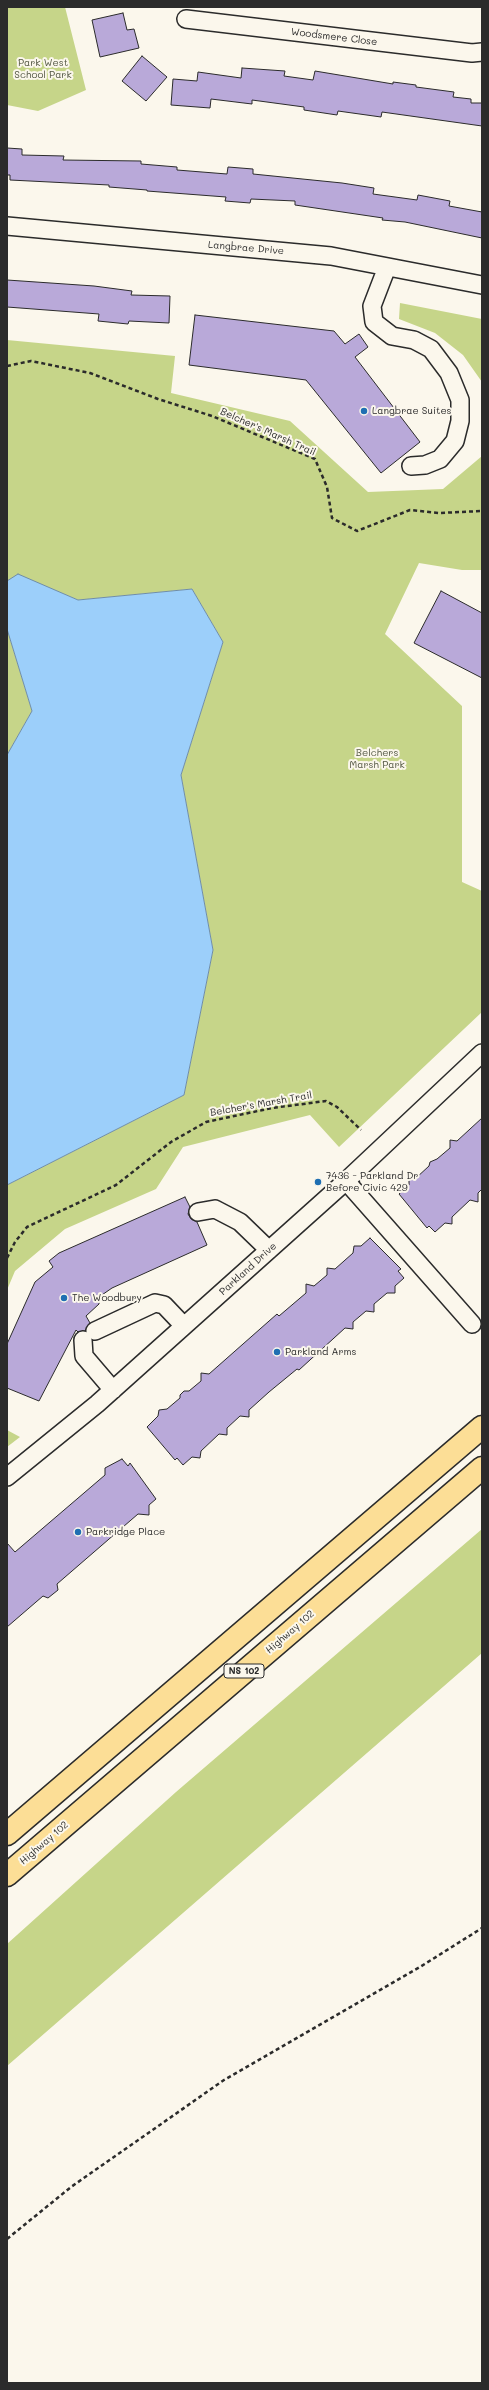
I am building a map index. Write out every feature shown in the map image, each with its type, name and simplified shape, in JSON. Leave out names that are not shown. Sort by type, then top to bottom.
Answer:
[{"type":"highway","name":"NS 102","points":[[7,1834],[482,1427]]},
{"type":"highway","name":"Highway 102","points":[[7,1875],[482,1468]]},
{"type":"street","name":"Woodsmere Close","points":[[186,19],[472,53],[482,52]]},
{"type":"street","name":"Langbrae Drive","points":[[7,226],[331,256],[482,285]]},
{"type":"street","points":[[387,267],[372,306],[374,322],[392,336],[414,340],[431,349],[449,373],[460,400],[460,421],[455,441],[440,459],[425,465],[411,466]]},
{"type":"street","name":"Parkland Drive","points":[[7,1477],[79,1420],[113,1390],[346,1181],[482,1054]]},
{"type":"street","points":[[346,1181],[472,1324]]},
{"type":"street","points":[[198,1212],[215,1209],[240,1222],[269,1250]]},
{"type":"street","points":[[113,1390],[84,1356],[89,1335],[155,1303],[164,1305],[184,1326]]},
{"type":"path","name":"Belcher's Marsh Trail","points":[[7,366],[31,360],[90,373],[158,399],[212,416],[315,459],[327,487],[332,518],[357,531],[410,510],[439,513],[482,511]]},
{"type":"path","name":"Belcher's Marsh Trail","points":[[7,1258],[15,1242],[27,1227],[116,1185],[171,1142],[206,1122],[272,1108],[326,1101],[338,1107],[361,1130]]},
{"type":"path","points":[[7,2239],[71,2187],[224,2080],[420,1967],[482,1928]]},
{"type":"green space","name":"Park West School Park","points":[[7,7],[65,7],[86,90],[38,111],[7,105]]},
{"type":"green space","points":[[400,303],[482,319],[482,382],[463,355],[435,333],[399,319]]},
{"type":"green space","name":"Belchers Marsh Park","points":[[7,340],[175,356],[171,393],[290,421],[368,492],[443,489],[482,456],[482,570],[462,570],[419,563],[385,634],[462,706],[462,882],[482,891],[482,1012],[339,1147],[310,1115],[183,1147],[156,1189],[65,1229],[15,1271],[7,1290],[7,1185],[184,1095],[213,950],[181,775],[223,642],[192,589],[78,600],[18,575],[7,581]]},
{"type":"green space","points":[[7,629],[32,711],[7,755]]},
{"type":"green space","points":[[7,1430],[20,1437],[7,1447]]},
{"type":"green space","points":[[482,1529],[482,1653],[7,2066],[7,1944],[176,1792]]},
{"type":"water","points":[[18,574],[78,600],[192,589],[223,642],[181,775],[213,950],[184,1095],[7,1185],[7,755],[32,711],[7,629],[7,581]]},
{"type":"building","points":[[123,13],[127,30],[134,29],[139,48],[100,57],[92,20]]},
{"type":"building","points":[[142,56],[167,77],[146,101],[122,81]]},
{"type":"building","points":[[242,68],[285,71],[284,76],[313,80],[315,71],[393,84],[393,82],[416,85],[416,87],[454,92],[453,97],[471,99],[471,103],[482,103],[482,126],[382,112],[381,117],[338,111],[337,115],[304,110],[304,107],[252,100],[252,104],[211,99],[210,108],[171,105],[173,79],[197,81],[198,72],[241,78]]},
{"type":"building","points":[[7,148],[22,149],[22,155],[64,156],[63,160],[141,161],[141,164],[177,167],[177,170],[227,174],[228,167],[253,169],[253,174],[342,183],[374,188],[373,194],[417,200],[418,195],[450,201],[449,206],[482,212],[482,238],[405,222],[382,220],[383,218],[295,205],[295,201],[251,199],[250,203],[225,201],[226,197],[147,191],[109,187],[109,185],[10,180],[10,175],[7,175]]},
{"type":"building","points":[[7,280],[94,286],[132,291],[131,295],[170,296],[169,323],[129,321],[128,324],[98,321],[99,314],[7,307]]},
{"type":"building","name":"Langbrae Suites","points":[[195,315],[334,331],[345,344],[359,334],[368,347],[355,357],[420,442],[381,473],[306,380],[189,365]]},
{"type":"building","points":[[441,591],[482,613],[482,678],[414,643]]},
{"type":"building","points":[[482,1118],[482,1189],[478,1193],[478,1202],[470,1200],[452,1217],[452,1224],[445,1223],[435,1232],[429,1226],[427,1228],[399,1194],[409,1185],[409,1178],[416,1178],[429,1166],[430,1162],[437,1159],[450,1148],[450,1140],[457,1141]]},
{"type":"building","name":"The Woodbury","points":[[185,1197],[190,1207],[188,1214],[191,1219],[197,1222],[207,1245],[112,1288],[99,1297],[99,1304],[86,1316],[90,1323],[85,1331],[78,1332],[76,1330],[39,1401],[7,1388],[7,1344],[35,1282],[53,1267],[49,1261],[59,1253]]},
{"type":"building","name":"Parkland Arms","points":[[370,1238],[401,1269],[398,1271],[404,1278],[395,1286],[395,1293],[387,1293],[374,1304],[374,1312],[366,1311],[353,1322],[353,1329],[345,1328],[299,1370],[297,1369],[269,1392],[249,1410],[249,1417],[240,1416],[227,1428],[227,1435],[219,1434],[201,1451],[200,1458],[192,1457],[183,1465],[177,1458],[175,1460],[147,1427],[158,1416],[159,1410],[167,1409],[180,1398],[180,1395],[184,1391],[189,1391],[201,1381],[201,1373],[209,1374],[277,1314],[279,1316],[306,1293],[306,1284],[314,1286],[327,1275],[327,1268],[335,1269],[353,1253],[354,1246],[361,1246]]},
{"type":"building","name":"Parkridge Place","points":[[122,1459],[128,1466],[130,1463],[156,1499],[149,1505],[149,1515],[138,1514],[57,1584],[58,1590],[48,1598],[43,1596],[7,1627],[7,1543],[15,1552],[105,1475],[105,1468]]},
{"type":"place","name":"Langbrae Suites","points":[[364,411]]},
{"type":"place","name":"7436 - Parkland Dr Before Civic 429","points":[[318,1182]]},
{"type":"place","name":"The Woodbury","points":[[64,1298]]},
{"type":"place","name":"Parkland Arms","points":[[277,1352]]},
{"type":"place","name":"Parkridge Place","points":[[78,1532]]}]
